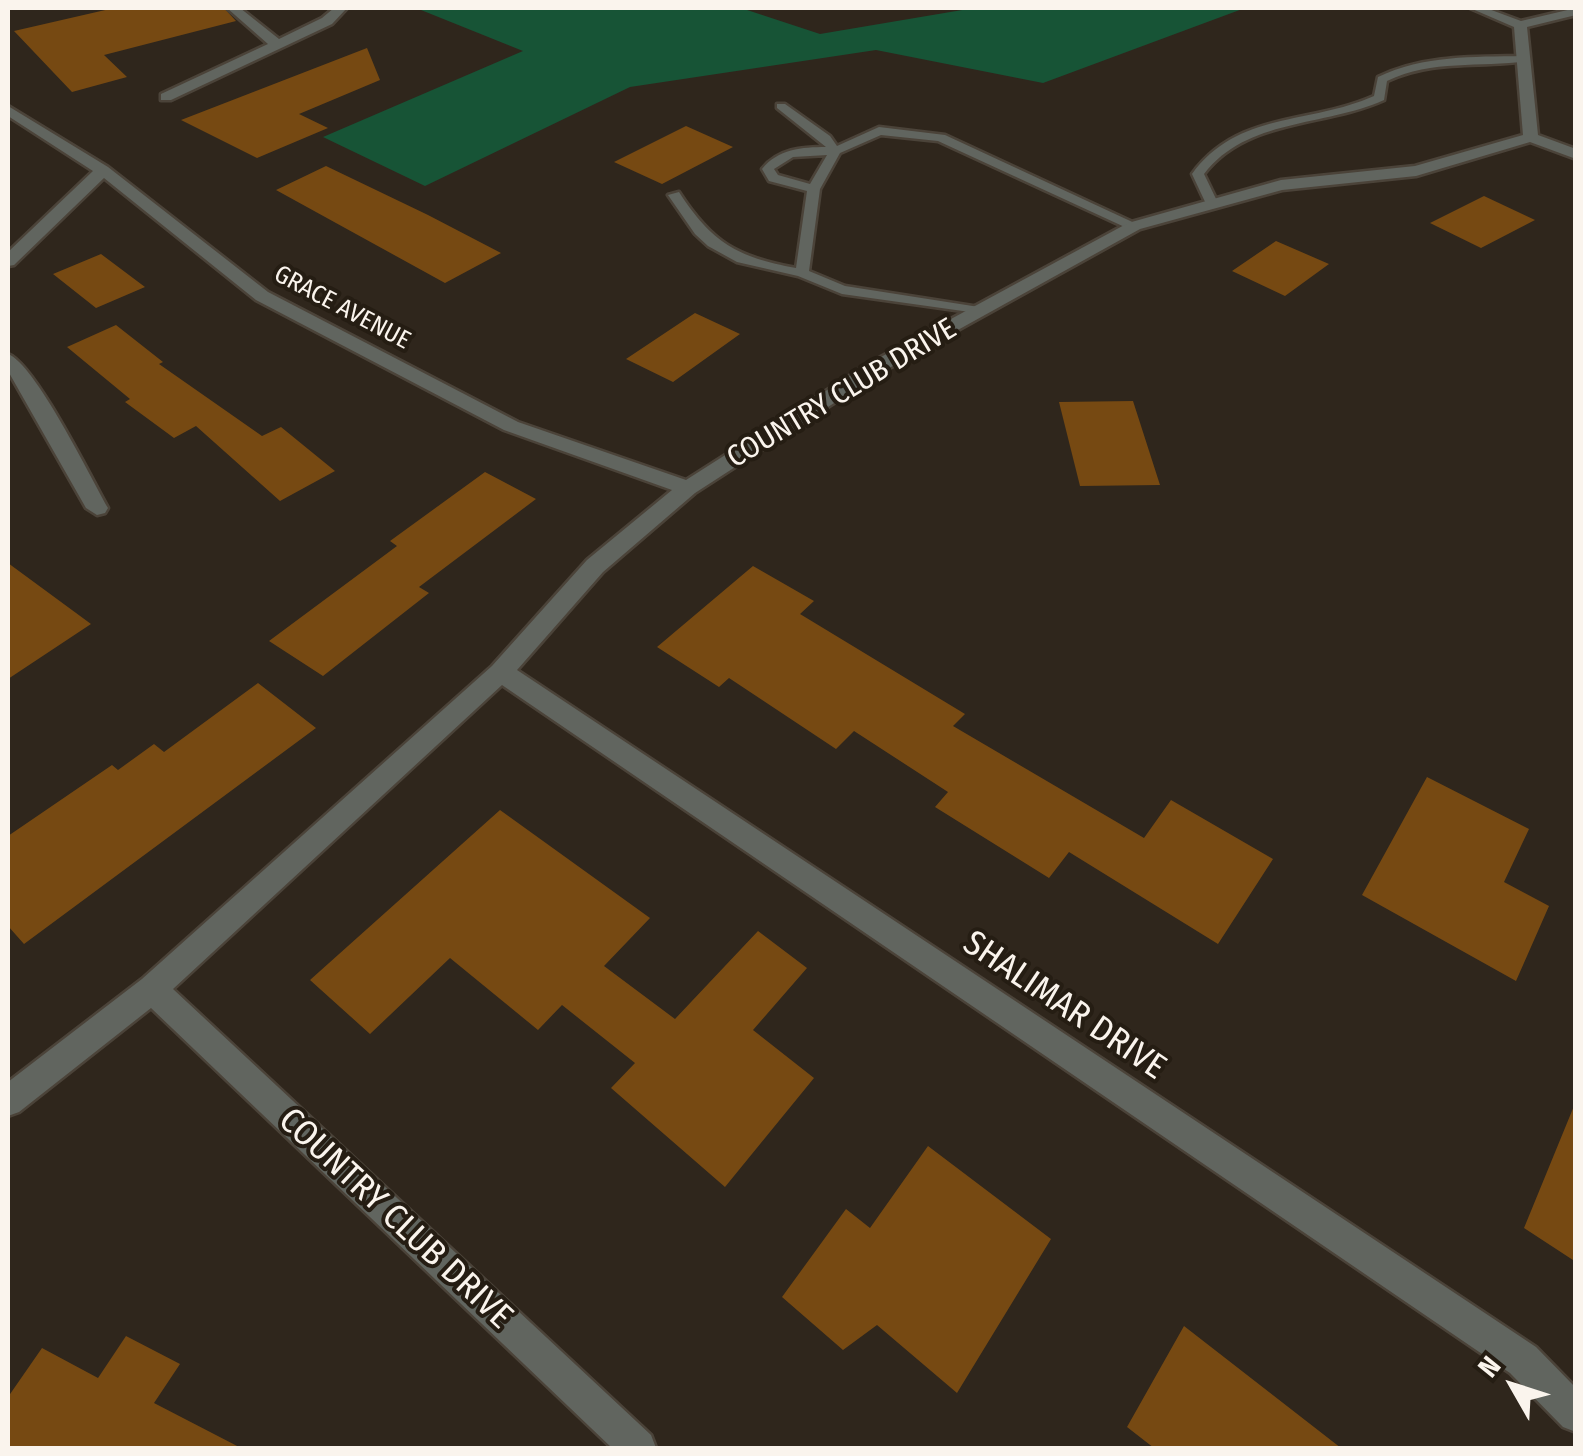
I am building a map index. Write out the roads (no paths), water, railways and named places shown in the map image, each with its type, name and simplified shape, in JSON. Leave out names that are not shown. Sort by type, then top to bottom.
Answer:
[{"type":"street","points":[[233,8],[277,44]]},
{"type":"street","points":[[166,97],[327,21],[341,8]]},
{"type":"street","points":[[1476,8],[1520,24],[1576,12]]},
{"type":"street","points":[[1520,24],[1531,137],[1576,156]]},
{"type":"street","name":"GRACE AVENUE","points":[[8,110],[103,170],[262,296],[512,426],[688,488]]},
{"type":"street","name":"COUNTRY CLUB DRIVE","points":[[8,1101],[152,989],[502,672],[595,566],[688,488],[875,368],[1134,226],[1281,185],[1416,170],[1531,137]]},
{"type":"street","points":[[8,261],[103,170]]},
{"type":"street","points":[[8,360],[27,382],[97,508]]},
{"type":"street","name":"SHALIMAR DRIVE","points":[[502,672],[1523,1360],[1576,1414]]},
{"type":"street","name":"COUNTRY CLUB DRIVE","points":[[152,989],[638,1448]]},
{"type":"lane","points":[[1212,203],[1198,174],[1205,161],[1232,142],[1272,127],[1362,108],[1380,98],[1382,80],[1398,70],[1427,63],[1523,59]]},
{"type":"lane","points":[[781,106],[826,139],[835,151]]},
{"type":"lane","points":[[814,189],[773,178],[768,169],[772,162],[790,154],[835,151],[879,132],[941,138],[1134,226]]},
{"type":"lane","points":[[802,272],[814,189],[835,151]]},
{"type":"lane","points":[[674,194],[699,233],[716,250],[746,262],[802,272],[842,290],[978,312]]}]
